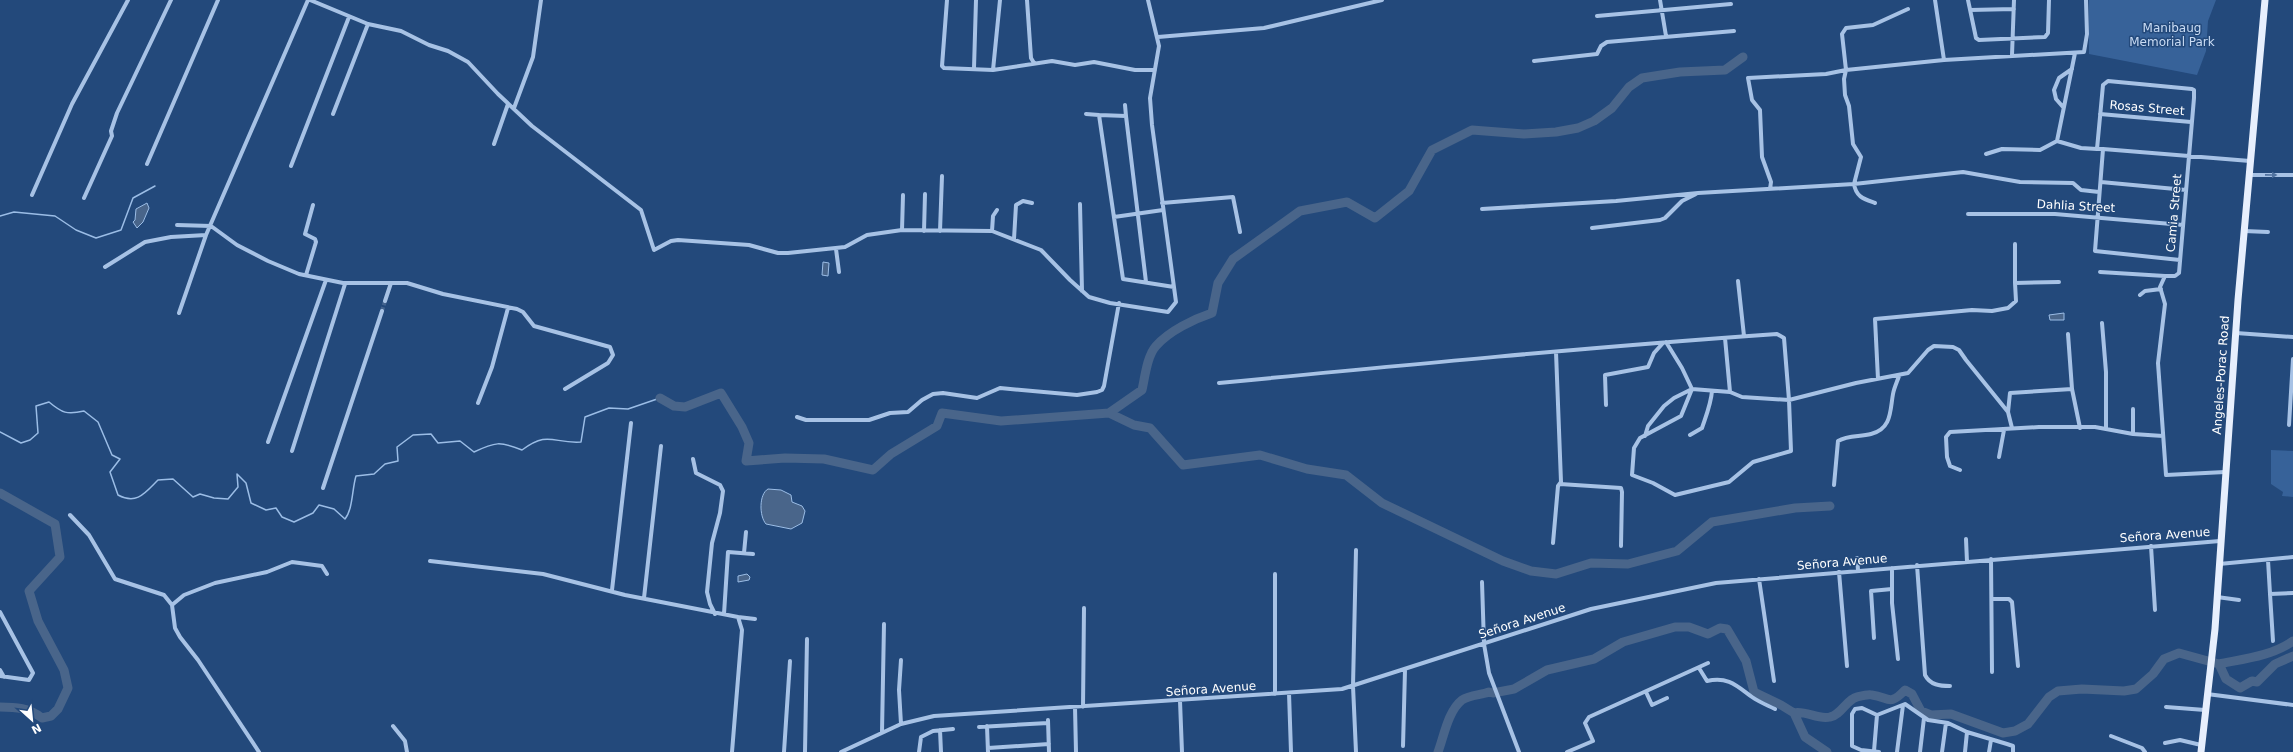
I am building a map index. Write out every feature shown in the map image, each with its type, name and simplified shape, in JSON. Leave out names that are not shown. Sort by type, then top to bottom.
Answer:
[{"type":"main road","name":"Angeles-Porac Road","points":[[2201,748],[2217,596],[2218,564],[2243,230],[2264,0]]},
{"type":"street","points":[[32,196],[75,98],[128,0]]},
{"type":"street","points":[[84,198],[112,136],[111,131],[117,113],[171,0]]},
{"type":"street","points":[[148,164],[218,0]]},
{"type":"street","points":[[179,313],[206,235],[309,0],[368,24],[401,31],[429,45],[448,51],[468,62],[508,104],[570,157],[641,210],[654,250],[671,241],[678,240],[749,245],[778,253],[836,249],[850,246],[867,235],[902,230],[940,232],[992,231],[1041,250],[1082,291],[1090,297],[1168,312],[1176,302],[1162,203],[1150,98],[1159,54],[1158,37],[1148,0]]},
{"type":"street","points":[[514,108],[534,57],[541,0]]},
{"type":"street","points":[[948,0],[942,66],[993,70],[1052,61],[1075,65],[1094,62],[1135,70],[1155,70]]},
{"type":"street","points":[[974,68],[976,0]]},
{"type":"street","points":[[993,70],[1000,0]]},
{"type":"street","points":[[1028,0],[1031,58],[1034,63]]},
{"type":"street","points":[[1158,37],[1264,28],[1382,0]]},
{"type":"street","points":[[1660,0],[1666,36]]},
{"type":"street","points":[[1935,0],[1944,60]]},
{"type":"street","points":[[1968,0],[1977,40],[2046,36],[2049,28],[2049,0]]},
{"type":"street","points":[[2012,55],[2014,0]]},
{"type":"street","points":[[1770,189],[1769,175],[1762,157],[1760,110],[1752,100],[1748,78],[1826,74],[1846,70],[1944,60],[2084,52],[2086,44],[2086,0]]},
{"type":"street","points":[[1597,16],[1662,12],[1731,4]]},
{"type":"street","points":[[1875,203],[1859,196],[1854,184],[1861,157],[1853,144],[1844,79],[1846,70],[1842,34],[1844,30],[1873,24],[1908,8]]},
{"type":"street","points":[[1970,10],[2014,9]]},
{"type":"street","points":[[291,166],[349,17]]},
{"type":"street","points":[[333,114],[368,24]]},
{"type":"street","points":[[1534,61],[1597,54],[1604,43],[1666,36],[1734,31]]},
{"type":"street","points":[[2057,141],[2075,53]]},
{"type":"street","points":[[2063,107],[2056,99],[2054,90],[2059,78],[2072,69]]},
{"type":"street","name":"Camia Street","points":[[2100,114],[2103,85],[2106,81],[2194,90],[2179,273],[2175,276],[2165,276]]},
{"type":"street","points":[[494,144],[508,104]]},
{"type":"street","points":[[1125,105],[1146,282]]},
{"type":"street","points":[[1086,114],[1126,116]]},
{"type":"street","points":[[2097,149],[2100,114]]},
{"type":"street","name":"Rosas Street","points":[[2100,114],[2191,122]]},
{"type":"street","points":[[1099,115],[1123,279],[1174,287]]},
{"type":"street","points":[[1986,154],[2002,149],[2040,150],[2057,141],[2074,146],[2097,149],[2189,155],[2250,161]]},
{"type":"street","points":[[2103,149],[2095,251],[2180,260]]},
{"type":"street","points":[[1482,209],[1616,201],[1698,192],[1854,184],[1963,172],[2020,182],[2073,183],[2081,190],[2099,192]]},
{"type":"street","points":[[2249,174],[2293,175]]},
{"type":"street","points":[[940,232],[942,176]]},
{"type":"street","points":[[2101,182],[2186,190]]},
{"type":"street","points":[[1592,228],[1660,220],[1665,218],[1682,201],[1698,192]]},
{"type":"street","points":[[924,231],[925,194]]},
{"type":"street","points":[[902,230],[903,195]]},
{"type":"street","points":[[1162,203],[1234,197],[1240,232]]},
{"type":"street","points":[[1014,239],[1016,205],[1023,201],[1032,203]]},
{"type":"street","points":[[1080,204],[1082,291]]},
{"type":"street","points":[[306,275],[316,242],[314,239],[305,234],[313,205]]},
{"type":"street","points":[[992,231],[993,216],[997,210]]},
{"type":"street","points":[[1114,217],[1163,210]]},
{"type":"street","name":"Dahlia Street","points":[[1968,214],[2055,214],[2183,225]]},
{"type":"street","points":[[177,225],[211,226],[237,245],[268,261],[306,275],[345,284],[376,285],[407,283],[443,294],[524,312],[534,326],[610,347],[613,355],[608,363],[565,390]]},
{"type":"street","points":[[2243,230],[2268,232]]},
{"type":"street","points":[[104,268],[145,242],[206,235]]},
{"type":"street","points":[[1878,379],[1875,320],[1972,310],[1992,311],[2008,308],[2016,301],[2015,244]]},
{"type":"street","points":[[836,249],[839,272]]},
{"type":"street","points":[[2100,272],[2165,276],[2160,289],[2165,304],[2158,351],[2166,475],[2225,472]]},
{"type":"street","points":[[268,442],[326,280]]},
{"type":"street","points":[[1738,281],[1744,336]]},
{"type":"street","points":[[2015,283],[2059,282]]},
{"type":"street","points":[[386,301],[391,283]]},
{"type":"street","points":[[292,451],[345,284]]},
{"type":"street","points":[[2140,295],[2145,291],[2160,289]]},
{"type":"street","points":[[797,417],[806,420],[863,421],[890,413],[908,412],[922,400],[933,394],[944,393],[977,398],[1000,388],[1077,395],[1097,392],[1102,390],[1104,386],[1119,303]]},
{"type":"street","points":[[478,403],[492,367],[508,308]]},
{"type":"street","points":[[323,488],[382,311]]},
{"type":"street","points":[[2102,323],[2106,372],[2106,429]]},
{"type":"street","points":[[2236,333],[2293,337]]},
{"type":"street","points":[[1219,383],[1664,342],[1777,334],[1784,338],[1791,451],[1753,462],[1733,480],[1718,486],[1675,495],[1653,483],[1632,475],[1634,448],[1640,438],[1681,416],[1692,390]]},
{"type":"street","points":[[2068,334],[2072,389],[2080,428]]},
{"type":"street","points":[[1725,338],[1730,392]]},
{"type":"street","points":[[1664,342],[1692,390]]},
{"type":"street","points":[[1606,406],[1604,375],[1648,367],[1654,354],[1664,342]]},
{"type":"street","points":[[1645,436],[1648,426],[1664,406],[1674,398],[1692,390],[1730,392],[1742,397],[1789,400],[1878,379],[1899,376],[1910,372],[1932,347],[1953,347],[1959,350],[2008,412]]},
{"type":"street","points":[[1553,543],[1555,504],[1558,486],[1560,484],[1556,352]]},
{"type":"street","points":[[2289,425],[2293,359]]},
{"type":"street","points":[[1834,485],[1838,441],[1847,437],[1873,434],[1888,423],[1892,411],[1893,392],[1899,376]]},
{"type":"street","points":[[2012,428],[2008,412],[2010,393],[2072,389]]},
{"type":"street","points":[[1690,435],[1702,428],[1704,416],[1711,403],[1712,391]]},
{"type":"street","points":[[2133,409],[2133,434]]},
{"type":"street","points":[[612,590],[631,423]]},
{"type":"street","points":[[1960,470],[1950,466],[1947,457],[1946,437],[1950,432],[2004,430],[2012,428],[2080,428],[2106,429],[2133,434],[2163,436]]},
{"type":"street","points":[[1999,457],[2004,430]]},
{"type":"street","points":[[644,598],[661,446]]},
{"type":"street","points":[[693,459],[696,473],[720,485],[723,491],[708,570],[707,592],[710,604],[715,614]]},
{"type":"street","points":[[1560,484],[1621,488],[1621,546]]},
{"type":"street","points":[[70,515],[89,535],[115,579],[164,595],[172,604],[175,628],[180,637],[198,660],[259,752]]},
{"type":"street","points":[[744,553],[746,532]]},
{"type":"street","points":[[1966,540],[1967,562]]},
{"type":"street","name":"Señora Avenue","points":[[841,752],[901,724],[934,716],[1180,701],[1288,693],[1353,686],[1591,609],[1716,583],[1917,565],[2220,541]]},
{"type":"street","points":[[2151,546],[2155,610]]},
{"type":"street","points":[[1356,550],[1353,686],[1356,752]]},
{"type":"street","points":[[724,614],[728,552],[753,554]]},
{"type":"street","points":[[2218,564],[2293,557]]},
{"type":"street","points":[[1857,558],[1858,570]]},
{"type":"street","points":[[1991,560],[1992,672]]},
{"type":"street","points":[[2268,560],[2273,640]]},
{"type":"street","points":[[430,561],[543,574],[715,614],[755,619]]},
{"type":"street","points":[[172,604],[184,594],[215,583],[267,572],[292,562],[322,566],[327,574]]},
{"type":"street","points":[[1917,565],[1925,676],[1927,680],[1937,685],[1950,686]]},
{"type":"street","points":[[1892,568],[1892,589],[1898,660]]},
{"type":"street","points":[[1839,572],[1846,666]]},
{"type":"street","points":[[1275,574],[1275,694]]},
{"type":"street","points":[[1759,579],[1774,681]]},
{"type":"street","points":[[1482,582],[1484,644],[1492,680],[1519,752]]},
{"type":"street","points":[[1874,638],[1871,591],[1892,589]]},
{"type":"street","points":[[2270,594],[2293,593]]},
{"type":"street","points":[[2217,596],[2239,600]]},
{"type":"street","points":[[1992,599],[2009,599],[2012,602],[2018,666]]},
{"type":"street","points":[[1083,707],[1084,608]]},
{"type":"street","points":[[0,612],[33,673],[29,680],[2,677],[0,670]]},
{"type":"street","points":[[732,752],[742,630],[738,617]]},
{"type":"street","points":[[882,732],[884,624]]},
{"type":"street","points":[[805,752],[808,639]]},
{"type":"street","points":[[901,660],[898,690],[901,724]]},
{"type":"street","points":[[784,752],[790,661]]},
{"type":"street","points":[[1567,752],[1593,741],[1585,724],[1589,717],[1708,663]]},
{"type":"street","points":[[1698,668],[1707,681],[1721,679],[1738,685],[1752,697],[1775,709]]},
{"type":"street","points":[[1403,746],[1405,670]]},
{"type":"street","points":[[1646,692],[1652,705],[1668,698]]},
{"type":"street","points":[[1288,693],[1291,752]]},
{"type":"street","points":[[2207,694],[2293,705]]},
{"type":"street","points":[[1180,701],[1182,752]]},
{"type":"street","points":[[1897,752],[1903,705]]},
{"type":"street","points":[[1877,715],[1877,752],[1852,746],[1852,714],[1857,708],[1877,715],[1903,705],[1912,707],[1924,718],[1946,723],[1990,740],[2013,746],[2013,752]]},
{"type":"street","points":[[1075,707],[1076,752]]},
{"type":"street","points":[[2166,707],[2204,710]]},
{"type":"street","points":[[1920,752],[1924,718]]},
{"type":"street","points":[[979,727],[1048,721],[1049,752]]},
{"type":"street","points":[[1942,752],[1946,723]]},
{"type":"street","points":[[393,726],[405,741],[407,752]]},
{"type":"street","points":[[987,726],[988,750],[1049,744]]},
{"type":"street","points":[[919,752],[921,737],[925,734],[940,730],[953,729]]},
{"type":"street","points":[[940,730],[941,752]]},
{"type":"street","points":[[1965,752],[1967,732]]},
{"type":"street","points":[[2112,736],[2142,748],[2145,752]]},
{"type":"street","points":[[1989,752],[1990,740]]},
{"type":"street","points":[[2165,743],[2180,740],[2201,748]]},
{"type":"green space","name":"Manibaug Memorial Park","points":[[2089,0],[2216,0],[2208,21],[2206,51],[2197,75],[2089,54]]},
{"type":"green space","points":[[2271,450],[2293,451],[2293,497],[2282,496],[2283,492],[2271,484]]},
{"type":"shaded area","points":[[147,203],[149,208],[143,222],[137,228],[133,222],[135,220],[136,209]]},
{"type":"shaded area","points":[[823,262],[829,263],[828,276],[822,275]]},
{"type":"shaded area","points":[[2064,313],[2064,320],[2050,320],[2049,315]]},
{"type":"shaded area","points":[[768,489],[781,490],[791,495],[792,502],[802,506],[805,511],[802,523],[791,529],[766,524],[762,516],[761,505],[763,495]]},
{"type":"shaded area","points":[[747,574],[750,577],[749,580],[738,582],[738,576]]},
{"type":"waterway","points":[[1109,413],[1142,390],[1150,355],[1161,341],[1182,326],[1212,313],[1218,283],[1233,259],[1300,211],[1347,202],[1375,218],[1409,191],[1432,150],[1472,130],[1524,134],[1556,132],[1578,128],[1594,121],[1612,108],[1629,87],[1642,78],[1680,72],[1725,70],[1743,57]]},
{"type":"waterway","points":[[0,216],[14,212],[55,216],[76,230],[96,238],[121,230],[133,198],[155,186]]},
{"type":"waterway","points":[[660,398],[674,406],[685,407],[721,393],[742,427],[749,443],[746,461],[785,458],[824,459],[873,470],[891,454],[937,426],[942,413],[1001,421],[1109,413],[1134,425],[1150,428],[1183,465],[1260,455],[1307,469],[1346,475],[1382,503],[1503,561],[1531,571],[1556,574],[1591,563],[1628,564],[1677,551],[1712,522],[1795,508],[1830,506]]},
{"type":"waterway","points":[[0,432],[21,443],[30,440],[38,433],[36,406],[49,402],[61,411],[69,413],[84,411],[98,422],[112,455],[120,459],[110,472],[118,495],[130,499],[136,498],[145,493],[158,480],[173,479],[193,497],[200,494],[214,498],[228,499],[238,487],[237,474],[246,483],[251,503],[266,510],[276,508],[282,517],[294,522],[313,513],[319,505],[334,509],[345,519],[350,510],[356,476],[374,474],[385,464],[398,461],[397,447],[413,435],[431,434],[438,443],[460,441],[474,452],[487,446],[498,444],[508,445],[522,450],[531,444],[545,439],[581,442],[585,417],[609,408],[628,409],[660,398]]},
{"type":"waterway","points":[[0,493],[55,524],[60,557],[29,591],[38,621],[64,670],[68,688],[58,709],[51,716],[42,718],[32,712],[22,709],[0,707]]},
{"type":"waterway","points":[[1438,752],[1450,717],[1457,705],[1465,698],[1489,692],[1493,693],[1514,689],[1547,670],[1594,659],[1623,642],[1675,627],[1689,627],[1708,634],[1720,628],[1727,629],[1746,661],[1754,692],[1794,713],[1798,712],[1825,718],[1830,717],[1834,716],[1853,698],[1870,695],[1892,700],[1905,690],[1912,694],[1921,711],[1931,715],[1951,714],[2003,733],[2015,731],[2028,724],[2049,697],[2058,691],[2082,689],[2124,691],[2136,689],[2153,674],[2164,659],[2179,653],[2219,664],[2226,679],[2240,688],[2252,681],[2257,682],[2275,664],[2293,656]]},
{"type":"waterway","points":[[2219,664],[2267,654],[2293,641]]},
{"type":"waterway","points":[[1794,713],[1805,737],[1827,752]]},
{"type":"tunnel","points":[[382,311],[385,301]]}]
